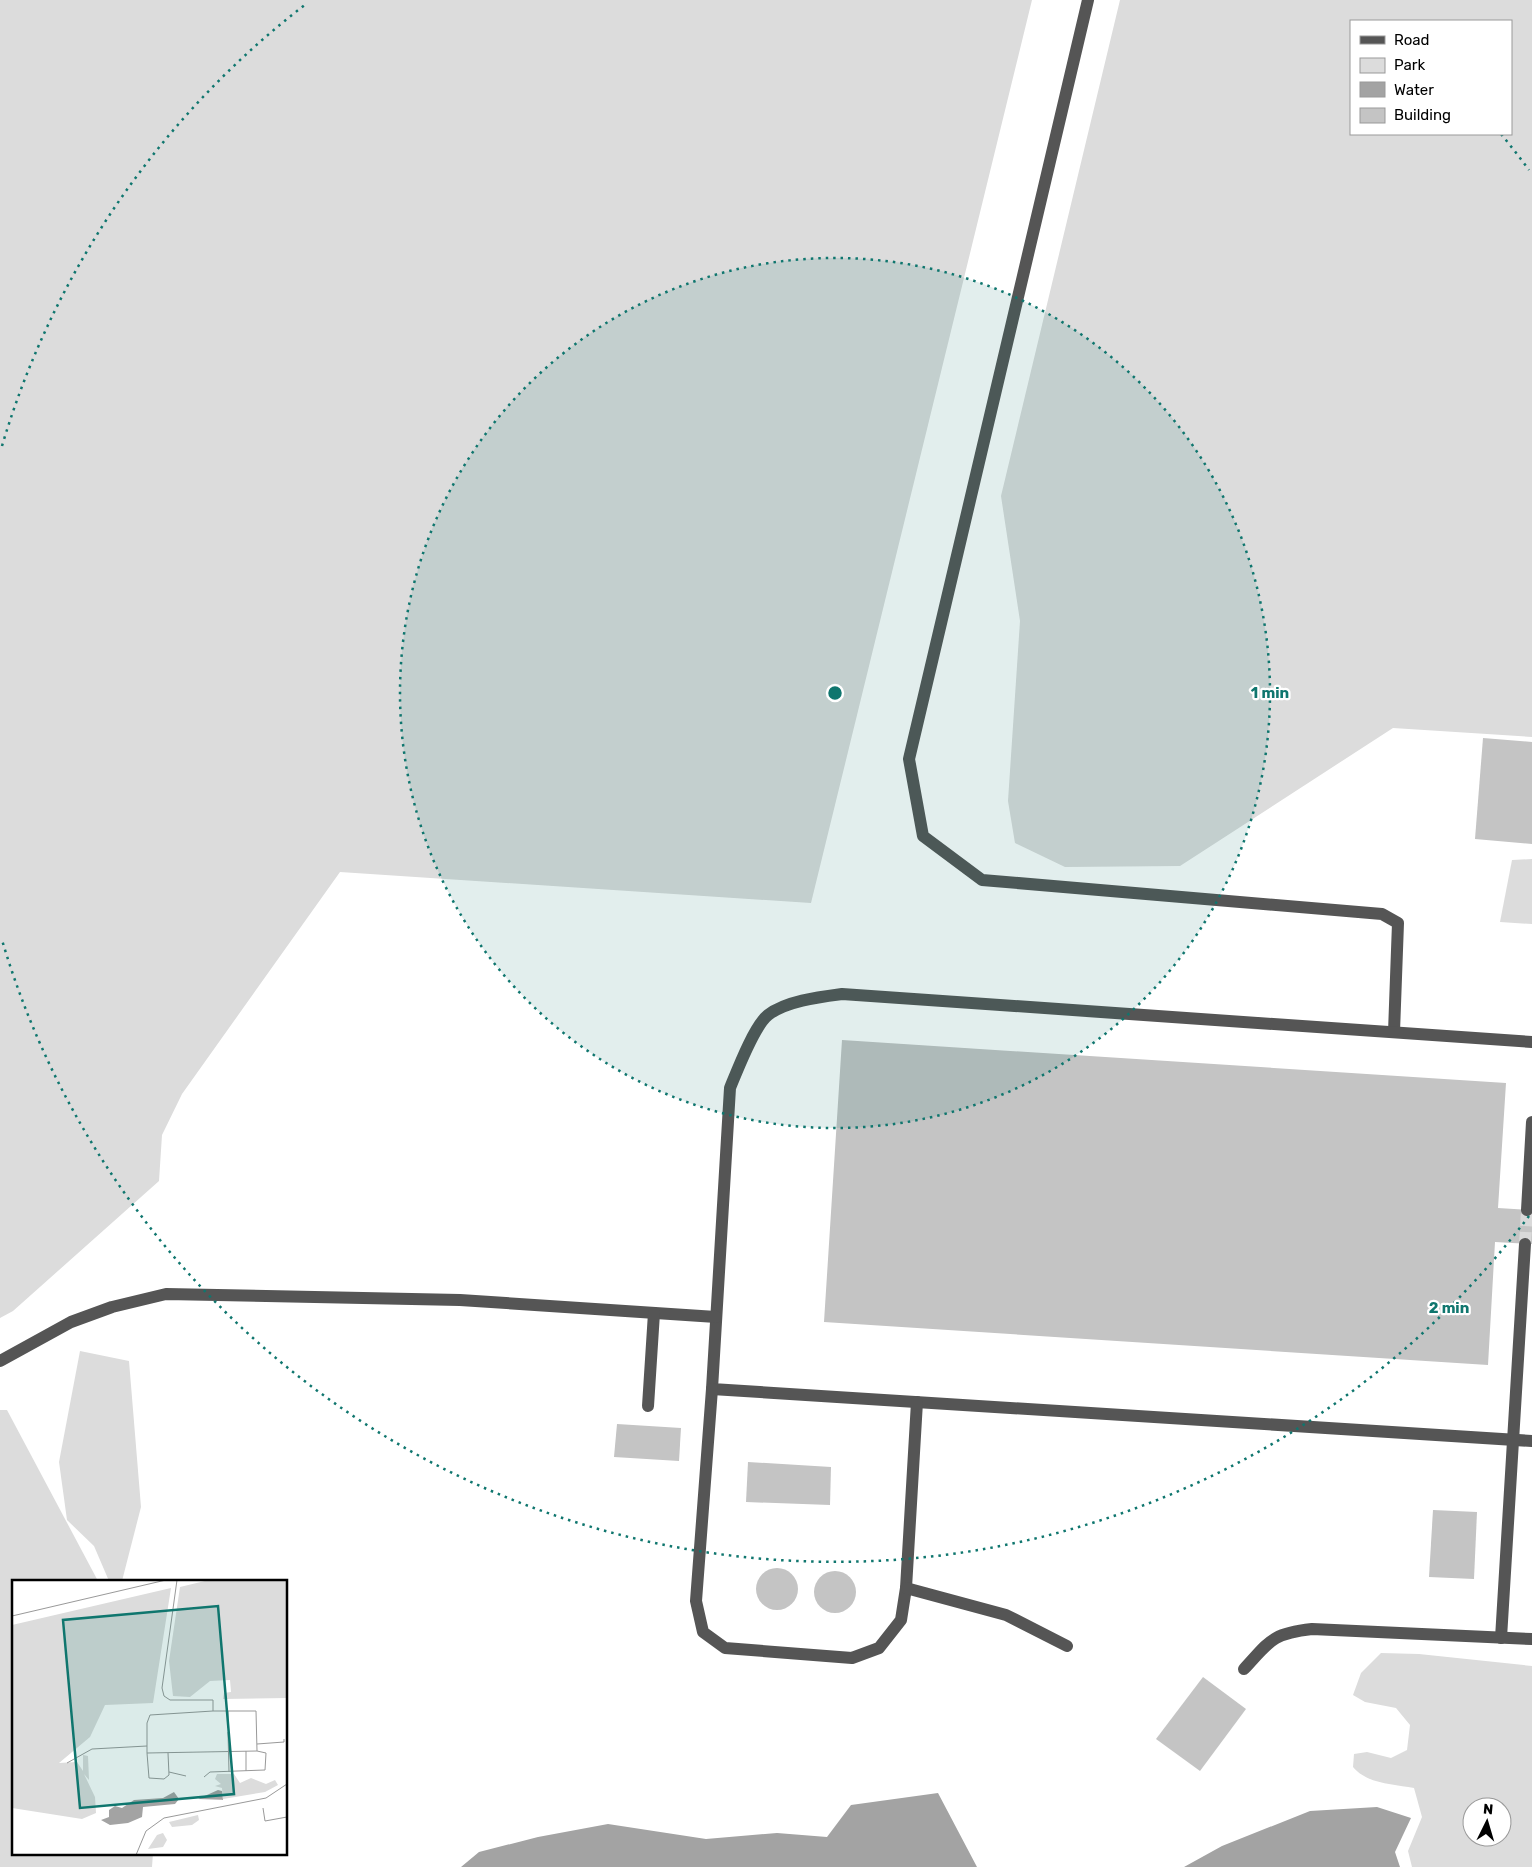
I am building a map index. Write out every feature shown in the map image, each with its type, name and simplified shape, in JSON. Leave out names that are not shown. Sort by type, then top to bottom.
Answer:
[{"type":"lane","points":[[1088,0],[909,759],[923,836],[982,880],[1382,914],[1398,922],[1394,1032]]},
{"type":"lane","points":[[917,1402],[906,1588],[901,1620],[879,1648],[852,1658],[725,1648],[703,1632],[696,1601],[712,1389],[730,1088],[745,1050],[767,1016],[806,998],[842,994],[1532,1042]]},
{"type":"lane","points":[[1527,1210],[1532,1122]]},
{"type":"lane","points":[[1501,1638],[1524,1244]]},
{"type":"lane","points":[[0,1361],[71,1322],[112,1306],[166,1294],[460,1300],[716,1317]]},
{"type":"lane","points":[[648,1406],[654,1313]]},
{"type":"lane","points":[[712,1389],[1532,1441]]},
{"type":"lane","points":[[906,1588],[1006,1615],[1067,1646]]},
{"type":"lane","points":[[1244,1669],[1273,1638],[1289,1632],[1312,1629],[1532,1639]]},
{"type":"green space","points":[[0,0],[1032,0],[811,903],[340,872],[182,1094],[162,1135],[159,1181],[13,1311],[0,1318]]},
{"type":"green space","points":[[1120,0],[1532,0],[1532,737],[1393,728],[1180,866],[1065,867],[1015,843],[1008,801],[1020,621],[1001,496]]},
{"type":"green space","points":[[1532,859],[1532,924],[1500,922],[1512,860]]},
{"type":"green space","points":[[80,1351],[129,1361],[141,1507],[122,1580],[109,1580],[94,1546],[67,1520],[59,1462]]},
{"type":"green space","points":[[0,1410],[7,1410],[97,1580],[12,1580],[12,1854],[153,1854],[152,1867],[0,1867]]},
{"type":"green space","points":[[1381,1653],[1419,1654],[1532,1666],[1532,1867],[1412,1867],[1408,1851],[1422,1817],[1414,1788],[1373,1780],[1365,1777],[1353,1767],[1354,1754],[1367,1752],[1391,1758],[1407,1750],[1410,1725],[1396,1708],[1365,1702],[1353,1695],[1361,1673]]},
{"type":"water","points":[[938,1793],[977,1867],[461,1867],[479,1852],[538,1837],[608,1824],[706,1839],[777,1833],[827,1837],[851,1805]]},
{"type":"water","points":[[1377,1807],[1411,1818],[1395,1852],[1400,1867],[1184,1867],[1222,1846],[1310,1811]]},
{"type":"building","points":[[1483,738],[1532,742],[1532,844],[1475,839]]},
{"type":"building","points":[[842,1040],[1506,1083],[1498,1208],[1532,1210],[1532,1244],[1495,1242],[1488,1365],[824,1322]]},
{"type":"building","points":[[617,1424],[681,1428],[679,1461],[614,1457]]},
{"type":"building","points":[[748,1462],[831,1467],[830,1505],[746,1502]]},
{"type":"building","points":[[1433,1510],[1477,1512],[1474,1579],[1429,1577]]},
{"type":"building","points":[[781,1568],[789,1571],[795,1577],[798,1589],[795,1601],[789,1607],[773,1610],[765,1607],[759,1601],[756,1585],[759,1577],[765,1571]]},
{"type":"building","points":[[839,1571],[847,1574],[853,1580],[856,1592],[853,1604],[847,1610],[831,1613],[823,1610],[817,1604],[814,1588],[817,1580],[823,1574]]},
{"type":"building","points":[[1203,1677],[1246,1709],[1200,1771],[1156,1739]]},
{"type":"tunnel","points":[[1525,1244],[1527,1210]]}]
